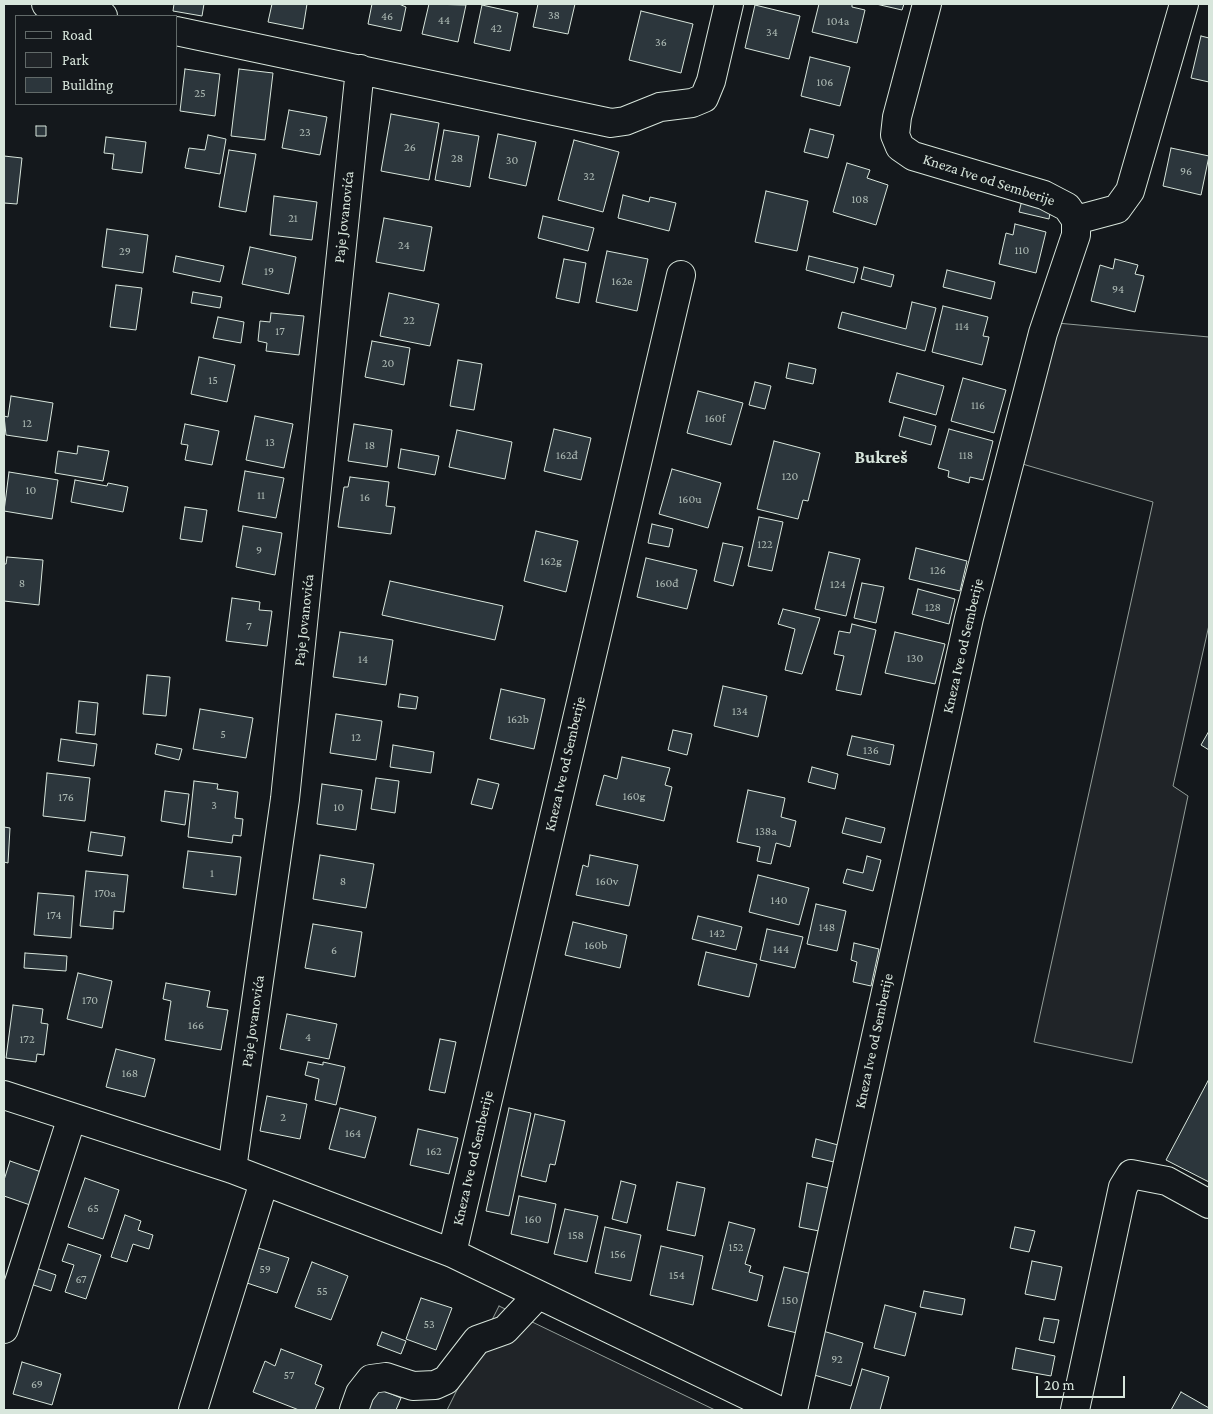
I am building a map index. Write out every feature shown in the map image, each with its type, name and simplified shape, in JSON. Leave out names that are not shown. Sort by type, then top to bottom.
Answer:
[{"type":"street","points":[[46,4],[99,15]]},
{"type":"street","points":[[178,31],[611,123],[624,122],[660,107],[692,103],[704,98],[711,82],[729,4]]},
{"type":"street","name":"Kneza Ive od Semberije","points":[[793,1410],[969,618],[1043,333],[1076,235],[1076,220],[1067,207],[1044,195],[913,156],[900,147],[895,135],[897,117],[927,4]]},
{"type":"street","points":[[1076,220],[1117,209],[1130,191],[1184,4]]},
{"type":"street","name":"Paje Jovanovića","points":[[232,1169],[285,799],[360,69]]},
{"type":"street","name":"Kneza Ive od Semberije","points":[[452,1254],[680,275]]},
{"type":"street","points":[[4,1094],[232,1169],[452,1254],[778,1410]]},
{"type":"street","points":[[4,1329],[72,1117]]},
{"type":"street","points":[[1075,1410],[1123,1187],[1131,1174],[1167,1181],[1209,1204]]},
{"type":"street","points":[[193,1410],[264,1182]]},
{"type":"street","points":[[354,1410],[360,1393],[371,1379],[386,1377],[412,1386],[436,1385],[446,1380],[477,1340],[505,1330],[538,1294]]},
{"type":"green space","points":[[1057,323],[1209,337],[1209,625],[1173,786],[1188,796],[1132,1063],[1034,1042],[1153,502],[1019,463]]},
{"type":"green space","points":[[499,1306],[715,1410],[447,1410]]},
{"type":"building","points":[[174,4],[204,4],[202,16],[173,11]]},
{"type":"building","points":[[272,4],[307,4],[303,29],[268,22]]},
{"type":"building","points":[[372,4],[399,4],[406,7],[401,31],[368,24]]},
{"type":"building","points":[[429,4],[466,5],[458,42],[422,34]]},
{"type":"building","points":[[538,4],[575,4],[568,34],[533,27]]},
{"type":"building","points":[[819,4],[852,4],[852,7],[865,10],[857,43],[812,32]]},
{"type":"building","points":[[876,4],[904,4],[902,10]]},
{"type":"building","points":[[482,5],[518,13],[510,51],[474,43]]},
{"type":"building","points":[[755,5],[800,16],[789,59],[745,48]]},
{"type":"building","points":[[641,11],[693,24],[681,73],[629,60]]},
{"type":"building","points":[[1201,36],[1209,38],[1209,82],[1191,78]]},
{"type":"building","points":[[810,57],[850,67],[840,106],[801,96]]},
{"type":"building","points":[[185,69],[220,74],[215,116],[180,111]]},
{"type":"building","points":[[239,69],[273,73],[265,140],[231,136]]},
{"type":"building","points":[[289,110],[327,117],[320,155],[282,148]]},
{"type":"building","points":[[391,114],[439,123],[429,180],[381,171]]},
{"type":"building","points":[[36,126],[46,126],[46,136],[36,136]]},
{"type":"building","points":[[810,129],[834,135],[828,158],[804,152]]},
{"type":"building","points":[[444,130],[479,136],[470,187],[435,180]]},
{"type":"building","points":[[498,134],[536,142],[526,186],[489,178]]},
{"type":"building","points":[[208,135],[226,139],[220,174],[185,168],[189,148],[205,150]]},
{"type":"building","points":[[106,137],[146,142],[142,173],[112,169],[114,154],[104,153]]},
{"type":"building","points":[[574,140],[619,152],[603,212],[558,200]]},
{"type":"building","points":[[1171,148],[1209,156],[1201,195],[1163,186]]},
{"type":"building","points":[[229,150],[256,154],[246,212],[219,207]]},
{"type":"building","points":[[4,156],[22,158],[17,204],[4,203]]},
{"type":"building","points":[[847,163],[870,170],[867,178],[888,185],[876,225],[833,212]]},
{"type":"building","points":[[766,191],[808,201],[797,251],[755,242]]},
{"type":"building","points":[[623,195],[649,202],[650,197],[676,203],[669,231],[618,218]]},
{"type":"building","points":[[274,196],[317,202],[312,240],[270,235]]},
{"type":"building","points":[[1022,200],[1051,207],[1049,219],[1019,212]]},
{"type":"building","points":[[543,216],[594,228],[588,251],[538,238]]},
{"type":"building","points":[[384,218],[432,227],[424,271],[376,262]]},
{"type":"building","points":[[1015,224],[1046,232],[1036,273],[999,264],[1006,233],[1013,235]]},
{"type":"building","points":[[107,229],[148,235],[143,273],[102,267]]},
{"type":"building","points":[[250,247],[296,257],[289,294],[242,284]]},
{"type":"building","points":[[607,251],[648,259],[637,311],[596,302]]},
{"type":"building","points":[[176,256],[224,266],[220,282],[173,272]]},
{"type":"building","points":[[809,256],[858,268],[854,283],[806,270]]},
{"type":"building","points":[[564,259],[586,263],[579,303],[556,298]]},
{"type":"building","points":[[1115,259],[1138,265],[1135,274],[1144,276],[1135,312],[1091,301],[1100,265],[1113,269]]},
{"type":"building","points":[[864,267],[894,275],[891,287],[861,279]]},
{"type":"building","points":[[947,270],[995,282],[991,299],[943,287]]},
{"type":"building","points":[[116,285],[142,288],[136,330],[110,327]]},
{"type":"building","points":[[193,292],[222,297],[220,308],[191,303]]},
{"type":"building","points":[[389,293],[439,304],[430,346],[380,336]]},
{"type":"building","points":[[912,302],[936,308],[925,351],[838,328],[842,312],[906,329]]},
{"type":"building","points":[[943,306],[988,317],[983,336],[989,337],[982,365],[932,352]]},
{"type":"building","points":[[271,313],[304,316],[299,355],[266,351],[267,343],[258,341],[260,321],[270,322]]},
{"type":"building","points":[[218,317],[244,322],[241,343],[213,338]]},
{"type":"building","points":[[372,341],[410,348],[404,385],[365,377]]},
{"type":"building","points":[[199,357],[235,365],[227,402],[191,394]]},
{"type":"building","points":[[458,360],[482,364],[474,410],[450,406]]},
{"type":"building","points":[[789,363],[816,369],[813,384],[786,378]]},
{"type":"building","points":[[897,373],[944,386],[936,415],[889,402]]},
{"type":"building","points":[[963,378],[1006,390],[994,433],[951,421]]},
{"type":"building","points":[[755,382],[771,386],[765,409],[749,405]]},
{"type":"building","points":[[698,391],[743,403],[731,445],[687,433]]},
{"type":"building","points":[[11,396],[53,403],[47,441],[6,435],[4,416],[8,417]]},
{"type":"building","points":[[255,416],[293,424],[284,468],[246,460]]},
{"type":"building","points":[[904,417],[936,426],[931,445],[899,436]]},
{"type":"building","points":[[185,424],[219,431],[212,465],[185,460],[188,445],[181,444]]},
{"type":"building","points":[[354,424],[392,430],[387,467],[348,461]]},
{"type":"building","points":[[554,429],[591,438],[581,480],[544,471]]},
{"type":"building","points":[[949,429],[993,441],[983,480],[970,477],[969,483],[948,477],[949,471],[938,468]]},
{"type":"building","points":[[457,430],[512,442],[505,479],[449,467]]},
{"type":"building","points":[[774,441],[820,453],[808,501],[803,500],[798,519],[757,509]]},
{"type":"building","points":[[78,446],[109,451],[103,481],[55,473],[58,451],[77,454]]},
{"type":"building","points":[[401,449],[439,456],[435,475],[398,468]]},
{"type":"building","points":[[672,469],[721,483],[708,528],[659,514]]},
{"type":"building","points":[[245,471],[284,478],[276,518],[238,511]]},
{"type":"building","points":[[9,472],[58,480],[52,519],[4,511]]},
{"type":"building","points":[[350,477],[389,482],[386,506],[395,507],[391,534],[338,527],[344,487],[348,487]]},
{"type":"building","points":[[75,480],[107,486],[108,483],[128,487],[123,512],[71,502]]},
{"type":"building","points":[[185,507],[207,510],[202,542],[180,539]]},
{"type":"building","points":[[759,517],[783,522],[772,571],[748,566]]},
{"type":"building","points":[[652,524],[673,529],[669,547],[648,543]]},
{"type":"building","points":[[243,526],[282,533],[275,575],[236,567]]},
{"type":"building","points":[[536,531],[578,541],[566,592],[524,581]]},
{"type":"building","points":[[723,543],[743,547],[733,586],[714,581]]},
{"type":"building","points":[[916,548],[967,561],[960,591],[909,579]]},
{"type":"building","points":[[829,552],[860,559],[846,616],[815,609]]},
{"type":"building","points":[[7,557],[43,560],[39,605],[4,601],[4,564],[6,564]]},
{"type":"building","points":[[646,558],[697,570],[687,609],[637,597]]},
{"type":"building","points":[[390,581],[503,606],[495,640],[382,615]]},
{"type":"building","points":[[862,583],[884,587],[876,623],[854,618]]},
{"type":"building","points":[[918,589],[955,599],[949,624],[912,614]]},
{"type":"building","points":[[232,598],[260,602],[259,610],[272,611],[267,646],[226,641]]},
{"type":"building","points":[[783,609],[820,618],[802,674],[785,670],[795,629],[778,624]]},
{"type":"building","points":[[852,624],[876,630],[861,695],[836,690],[844,656],[834,654],[839,631],[850,633]]},
{"type":"building","points":[[340,632],[393,640],[386,685],[333,677]]},
{"type":"building","points":[[895,632],[945,644],[935,684],[885,673]]},
{"type":"building","points":[[147,675],[170,677],[166,716],[143,714]]},
{"type":"building","points":[[723,686],[767,696],[758,737],[714,726]]},
{"type":"building","points":[[501,689],[545,699],[534,749],[490,739]]},
{"type":"building","points":[[400,694],[418,697],[416,709],[398,707]]},
{"type":"building","points":[[79,701],[98,703],[95,735],[76,733]]},
{"type":"building","points":[[200,709],[253,718],[246,758],[193,749]]},
{"type":"building","points":[[336,714],[382,721],[376,760],[330,753]]},
{"type":"building","points":[[673,730],[692,734],[687,755],[668,750]]},
{"type":"building","points":[[1209,731],[1209,750],[1201,745]]},
{"type":"building","points":[[852,736],[894,745],[890,765],[847,755]]},
{"type":"building","points":[[61,739],[97,744],[94,766],[58,761]]},
{"type":"building","points":[[157,744],[182,749],[179,760],[155,754]]},
{"type":"building","points":[[393,745],[434,752],[431,773],[390,767]]},
{"type":"building","points":[[622,757],[670,768],[665,785],[672,787],[664,821],[596,805],[604,775],[617,779]]},
{"type":"building","points":[[812,767],[838,774],[835,789],[808,782]]},
{"type":"building","points":[[47,773],[90,778],[85,821],[43,816]]},
{"type":"building","points":[[376,778],[399,781],[395,813],[371,809]]},
{"type":"building","points":[[478,779],[499,784],[492,809],[471,804]]},
{"type":"building","points":[[194,781],[218,784],[217,789],[238,792],[235,818],[243,819],[241,836],[233,835],[232,843],[188,837]]},
{"type":"building","points":[[322,784],[362,790],[356,830],[317,824]]},
{"type":"building","points":[[748,790],[785,798],[781,817],[796,821],[790,847],[776,843],[771,864],[757,861],[760,847],[737,842]]},
{"type":"building","points":[[165,791],[189,794],[185,825],[161,821]]},
{"type":"building","points":[[846,818],[885,828],[881,843],[842,833]]},
{"type":"building","points":[[4,827],[10,828],[8,863],[4,862]]},
{"type":"building","points":[[91,832],[125,837],[122,856],[88,851]]},
{"type":"building","points":[[188,851],[241,857],[236,895],[183,888]]},
{"type":"building","points":[[320,855],[374,864],[366,908],[313,899]]},
{"type":"building","points":[[590,855],[638,865],[629,906],[576,895],[583,865],[588,867]]},
{"type":"building","points":[[867,856],[881,860],[873,891],[843,883],[847,869],[863,873]]},
{"type":"building","points":[[86,871],[128,875],[124,912],[114,911],[113,929],[80,926]]},
{"type":"building","points":[[758,875],[809,888],[799,925],[749,912]]},
{"type":"building","points":[[38,893],[74,896],[71,938],[34,935]]},
{"type":"building","points":[[816,904],[846,911],[837,951],[807,944]]},
{"type":"building","points":[[698,916],[742,927],[736,950],[692,939]]},
{"type":"building","points":[[573,922],[627,935],[620,968],[565,955]]},
{"type":"building","points":[[313,924],[362,932],[355,977],[305,968]]},
{"type":"building","points":[[767,929],[803,937],[795,968],[760,960]]},
{"type":"building","points":[[854,943],[879,949],[871,986],[853,982],[857,962],[851,960]]},
{"type":"building","points":[[706,952],[757,964],[749,997],[698,985]]},
{"type":"building","points":[[25,953],[67,956],[66,971],[24,968]]},
{"type":"building","points":[[78,973],[112,981],[102,1028],[67,1019]]},
{"type":"building","points":[[166,983],[210,991],[207,1007],[228,1010],[221,1050],[165,1040],[171,1001],[163,999]]},
{"type":"building","points":[[13,1005],[43,1009],[41,1023],[48,1024],[44,1055],[37,1054],[36,1062],[6,1058]]},
{"type":"building","points":[[287,1014],[337,1024],[329,1059],[280,1049]]},
{"type":"building","points":[[440,1039],[456,1042],[445,1093],[429,1090]]},
{"type":"building","points":[[116,1049],[155,1059],[145,1097],[106,1087]]},
{"type":"building","points":[[308,1062],[323,1065],[323,1062],[345,1067],[336,1105],[315,1100],[319,1079],[305,1075]]},
{"type":"building","points":[[1209,1079],[1209,1182],[1166,1160]]},
{"type":"building","points":[[267,1096],[307,1104],[300,1139],[260,1131]]},
{"type":"building","points":[[340,1108],[376,1117],[365,1158],[329,1149]]},
{"type":"building","points":[[509,1108],[531,1113],[509,1216],[486,1211]]},
{"type":"building","points":[[535,1114],[565,1121],[555,1165],[550,1164],[546,1182],[521,1176]]},
{"type":"building","points":[[418,1129],[458,1138],[449,1174],[410,1165]]},
{"type":"building","points":[[816,1139],[838,1145],[834,1162],[812,1157]]},
{"type":"building","points":[[10,1161],[44,1173],[33,1206],[4,1196],[4,1180]]},
{"type":"building","points":[[85,1178],[119,1190],[103,1239],[68,1227]]},
{"type":"building","points":[[621,1181],[636,1185],[627,1223],[612,1219]]},
{"type":"building","points":[[677,1182],[705,1188],[695,1236],[667,1230]]},
{"type":"building","points":[[807,1183],[833,1189],[824,1232],[799,1227]]},
{"type":"building","points":[[519,1196],[556,1204],[548,1243],[511,1234]]},
{"type":"building","points":[[565,1209],[598,1216],[587,1262],[554,1254]]},
{"type":"building","points":[[125,1215],[141,1221],[138,1230],[153,1235],[149,1249],[133,1244],[127,1262],[111,1257]]},
{"type":"building","points":[[729,1222],[755,1229],[745,1264],[751,1266],[749,1272],[763,1276],[757,1301],[712,1289]]},
{"type":"building","points":[[605,1227],[641,1235],[631,1281],[595,1273]]},
{"type":"building","points":[[1015,1227],[1035,1231],[1029,1252],[1010,1248]]},
{"type":"building","points":[[68,1244],[101,1255],[86,1299],[65,1292],[74,1265],[62,1261]]},
{"type":"building","points":[[252,1246],[289,1258],[277,1293],[241,1281]]},
{"type":"building","points":[[661,1246],[703,1256],[693,1305],[650,1295]]},
{"type":"building","points":[[1032,1261],[1062,1267],[1055,1300],[1025,1294]]},
{"type":"building","points":[[312,1262],[348,1276],[331,1320],[295,1307]]},
{"type":"building","points":[[30,1266],[56,1275],[51,1291],[25,1282]]},
{"type":"building","points":[[784,1267],[812,1274],[797,1333],[768,1326]]},
{"type":"building","points":[[924,1291],[965,1299],[962,1315],[920,1307]]},
{"type":"building","points":[[421,1298],[452,1308],[436,1350],[406,1339]]},
{"type":"building","points":[[885,1305],[916,1313],[905,1356],[874,1348]]},
{"type":"building","points":[[1044,1318],[1059,1320],[1054,1343],[1039,1340]]},
{"type":"building","points":[[823,1331],[863,1343],[851,1386],[811,1374]]},
{"type":"building","points":[[382,1332],[406,1341],[401,1354],[377,1345]]},
{"type":"building","points":[[1016,1348],[1055,1356],[1051,1376],[1012,1369]]},
{"type":"building","points":[[281,1349],[322,1365],[315,1384],[324,1388],[315,1410],[299,1410],[253,1392],[265,1361],[275,1366]]},
{"type":"building","points":[[22,1362],[61,1374],[52,1405],[13,1394]]},
{"type":"building","points":[[862,1369],[889,1377],[880,1410],[850,1410]]},
{"type":"building","points":[[372,1386],[401,1398],[396,1410],[363,1410]]},
{"type":"building","points":[[1181,1392],[1209,1408],[1209,1410],[1171,1410]]},
{"type":"district","name":"Bukreš","points":[[881,457]]}]
